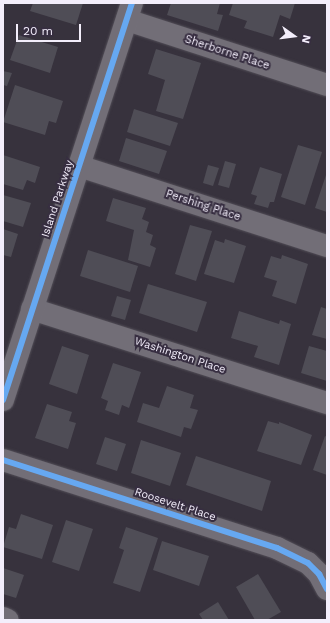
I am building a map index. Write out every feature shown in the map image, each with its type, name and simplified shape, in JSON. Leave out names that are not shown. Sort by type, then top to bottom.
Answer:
[{"type":"street","name":"Sherborne Place","points":[[130,11],[327,85]]},
{"type":"street","name":"Island Parkway","points":[[3,400],[130,11]]},
{"type":"street","name":"Pershing Place","points":[[79,166],[327,246]]},
{"type":"street","name":"Washington Place","points":[[32,310],[327,403]]},
{"type":"street","name":"Roosevelt Place","points":[[3,460],[277,548],[308,563],[319,574],[327,589]]},
{"type":"street","points":[[3,618],[8,620]]},
{"type":"building","points":[[33,3],[83,3],[76,25],[30,11]]},
{"type":"building","points":[[171,3],[220,3],[217,14],[223,15],[218,31],[167,15]]},
{"type":"building","points":[[233,3],[295,3],[290,19],[280,15],[273,37],[244,28],[247,21],[229,15]]},
{"type":"building","points":[[19,35],[58,47],[50,73],[10,60]]},
{"type":"building","points":[[156,49],[201,63],[183,119],[156,111],[165,80],[148,74]]},
{"type":"building","points":[[3,71],[12,73],[7,86],[3,85]]},
{"type":"building","points":[[15,85],[63,101],[56,123],[49,121],[45,135],[3,122]]},
{"type":"building","points":[[134,109],[178,123],[170,146],[127,132]]},
{"type":"building","points":[[126,138],[167,151],[159,174],[119,161]]},
{"type":"building","points":[[298,145],[322,152],[305,205],[281,197]]},
{"type":"building","points":[[3,155],[40,167],[35,183],[27,180],[23,190],[3,184]]},
{"type":"building","points":[[225,161],[236,164],[229,188],[218,185]]},
{"type":"building","points":[[208,165],[219,168],[213,186],[203,183]]},
{"type":"building","points":[[260,167],[282,174],[274,202],[270,202],[268,208],[254,204],[257,196],[251,194]]},
{"type":"building","points":[[327,172],[327,212],[315,208]]},
{"type":"building","points":[[3,195],[31,203],[23,227],[3,221]]},
{"type":"building","points":[[113,198],[146,208],[142,219],[149,222],[146,232],[153,235],[150,245],[156,248],[150,267],[128,260],[134,230],[106,221]]},
{"type":"building","points":[[190,225],[212,231],[196,281],[175,274]]},
{"type":"building","points":[[3,229],[18,234],[11,257],[3,255]]},
{"type":"building","points":[[225,239],[246,246],[234,283],[204,274],[215,240],[224,243]]},
{"type":"building","points":[[88,250],[138,266],[130,292],[80,276]]},
{"type":"building","points":[[282,255],[308,264],[296,304],[272,296],[277,281],[264,277],[271,256],[281,259]]},
{"type":"building","points":[[148,284],[207,302],[197,332],[139,313]]},
{"type":"building","points":[[117,296],[131,300],[125,320],[111,316]]},
{"type":"building","points":[[321,307],[327,309],[327,339],[312,335]]},
{"type":"building","points":[[239,311],[279,324],[280,320],[291,324],[279,365],[254,357],[258,346],[231,338]]},
{"type":"building","points":[[62,346],[89,355],[77,394],[49,384]]},
{"type":"building","points":[[309,346],[327,351],[327,381],[301,373]]},
{"type":"building","points":[[113,363],[141,372],[129,408],[122,405],[119,415],[105,410],[108,401],[101,398]]},
{"type":"building","points":[[167,386],[194,395],[190,408],[198,410],[191,429],[184,427],[181,437],[137,422],[143,403],[159,408]]},
{"type":"building","points":[[47,404],[72,412],[69,421],[76,423],[68,449],[35,438]]},
{"type":"building","points":[[268,421],[279,424],[279,422],[312,435],[301,465],[257,451]]},
{"type":"building","points":[[325,436],[327,437],[327,475],[313,470]]},
{"type":"building","points":[[105,437],[126,444],[117,471],[96,464]]},
{"type":"building","points":[[141,440],[181,453],[170,486],[131,473]]},
{"type":"building","points":[[196,456],[271,481],[262,511],[186,485]]},
{"type":"building","points":[[21,514],[53,525],[42,559],[3,547],[9,527],[16,529]]},
{"type":"building","points":[[66,520],[93,529],[79,571],[52,562]]},
{"type":"building","points":[[126,527],[158,538],[140,592],[113,583],[124,550],[119,548]]},
{"type":"building","points":[[162,541],[209,556],[199,586],[153,570]]},
{"type":"building","points":[[3,568],[24,575],[16,598],[3,594]]},
{"type":"building","points":[[258,574],[281,612],[267,620],[255,620],[236,587]]},
{"type":"building","points":[[218,602],[229,620],[203,620],[199,614]]},
{"type":"cycle path","points":[[3,400],[132,3]]},
{"type":"cycle path","points":[[3,460],[277,548],[308,563],[319,574],[327,589]]}]
